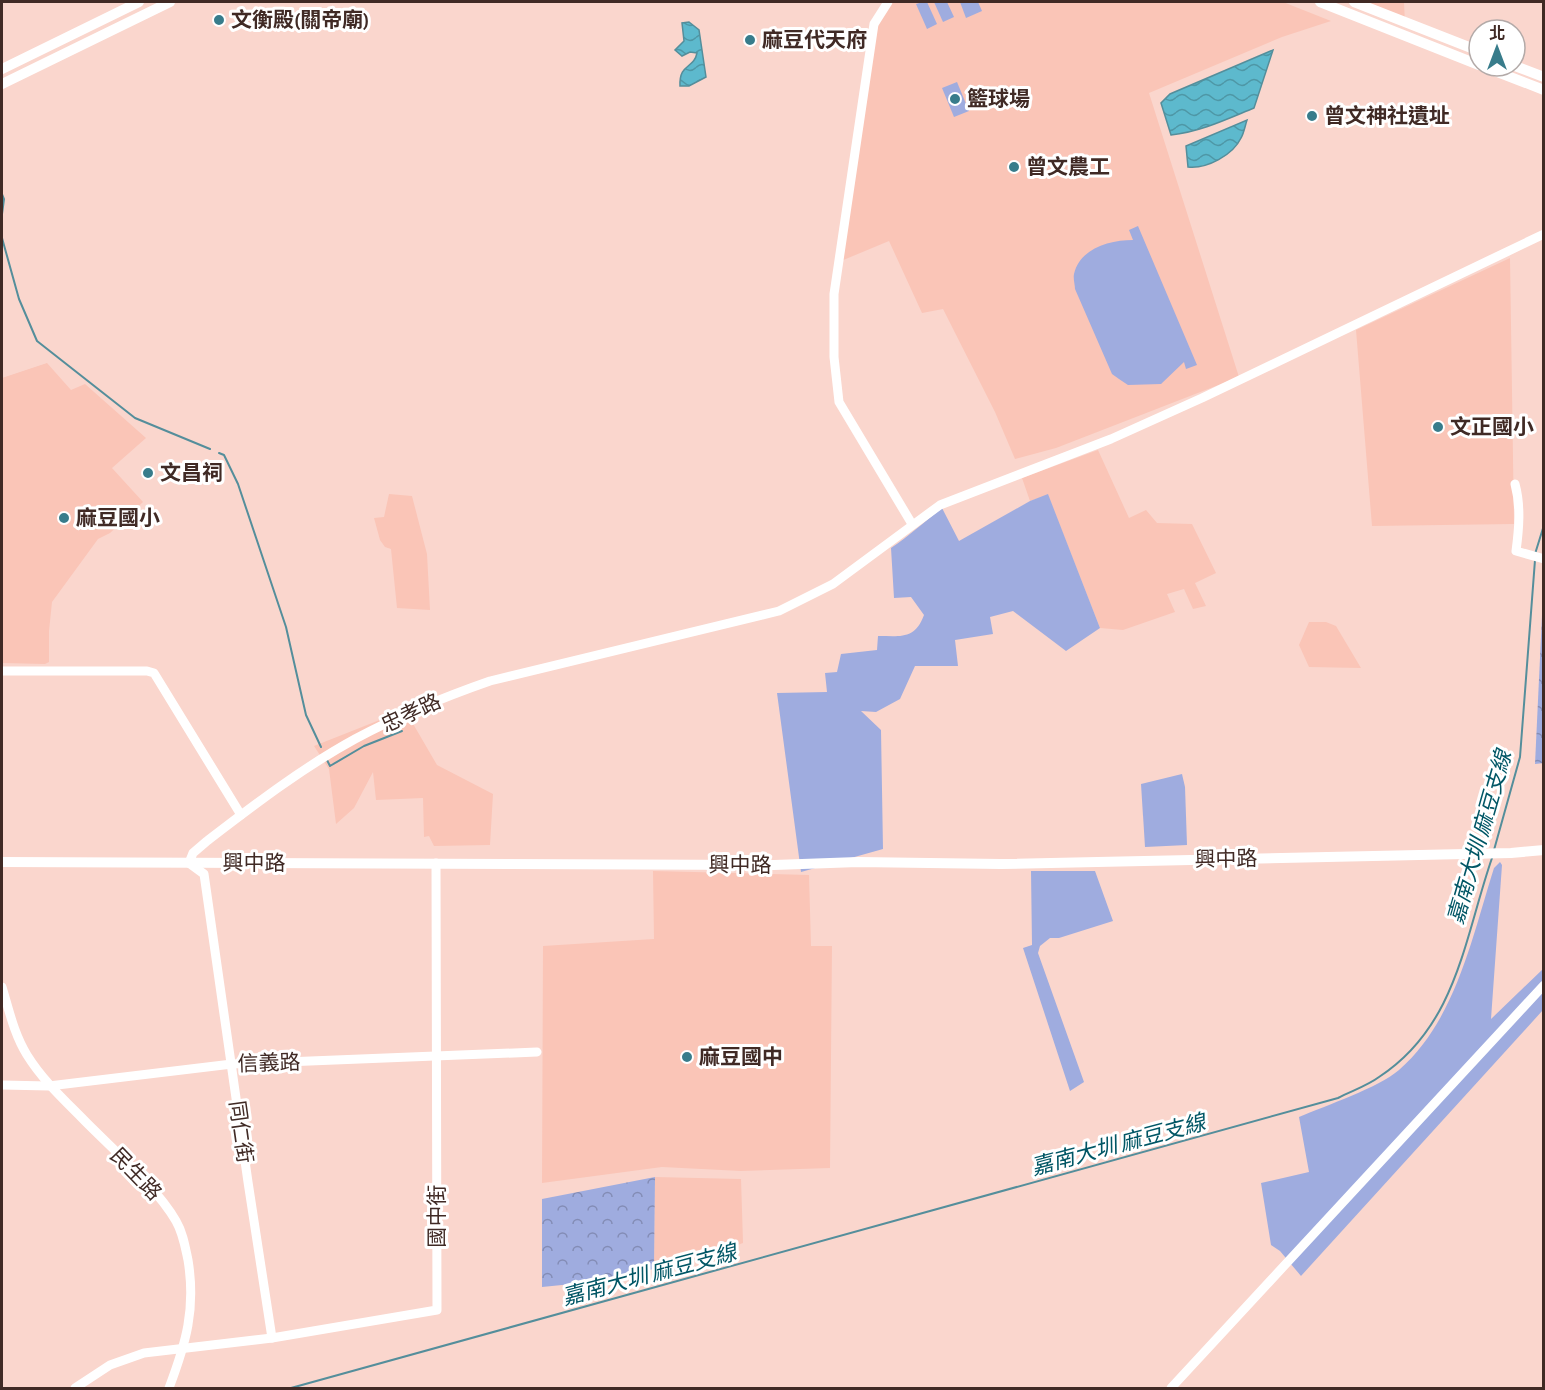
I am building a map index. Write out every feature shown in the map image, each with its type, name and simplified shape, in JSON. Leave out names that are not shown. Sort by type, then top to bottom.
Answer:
[{"type":"main road","points":[[2,69],[139,2]]},
{"type":"main road","points":[[2,84],[170,2]]},
{"type":"main road","points":[[1320,2],[1467,60]]},
{"type":"main road","points":[[1354,2],[1467,46]]},
{"type":"main road","points":[[1527,71],[1544,77]]},
{"type":"main road","points":[[1514,78],[1544,90]]},
{"type":"main road","name":"興中路","points":[[2,862],[1040,864],[1510,853],[1544,850]]},
{"type":"street","points":[[888,2],[874,24],[834,294],[834,357],[839,402],[912,524]]},
{"type":"street","name":"忠孝路","points":[[189,863],[193,853],[241,815],[298,775],[355,739],[419,708],[490,681],[779,610],[833,584],[940,505],[1111,439],[1192,403],[1544,234]]},
{"type":"street","points":[[1515,484],[1518,494],[1520,527],[1516,551],[1544,559]]},
{"type":"street","points":[[2,671],[147,671],[154,673],[241,815]]},
{"type":"street","name":"同仁街","points":[[189,863],[204,874],[272,1338]]},
{"type":"street","name":"國中街","points":[[75,1389],[110,1365],[144,1353],[272,1338],[437,1310],[435,863]]},
{"type":"street","points":[[1171,1389],[1544,985]]},
{"type":"street","name":"民生路","points":[[2,987],[19,1042],[49,1086],[143,1180],[168,1208],[180,1229],[192,1292],[189,1325],[169,1389]]},
{"type":"street","name":"信義路","points":[[2,1085],[49,1086],[232,1064],[537,1052]]},
{"type":"shaded area","name":"曾文農工","points":[[891,2],[1283,2],[1331,21],[1282,37],[1149,93],[1239,377],[1056,448],[1015,459],[995,412],[943,309],[922,313],[889,241],[841,261],[875,32]]},
{"type":"shaded area","points":[[1352,2],[1404,2],[1405,24]]},
{"type":"shaded area","name":"文正國小","points":[[1510,258],[1514,524],[1372,526],[1356,330]]},
{"type":"shaded area","name":"麻豆國小","points":[[47,363],[71,390],[85,384],[146,438],[112,468],[143,502],[110,533],[98,539],[52,602],[49,662],[45,664],[2,663],[2,378]]},
{"type":"shaded area","points":[[1098,450],[1129,518],[1146,510],[1157,523],[1192,524],[1216,573],[1195,583],[1206,606],[1193,609],[1184,589],[1167,594],[1175,612],[1123,630],[1100,628],[1048,495],[1030,501],[1022,478]]},
{"type":"shaded area","points":[[389,494],[412,496],[427,554],[430,610],[397,608],[391,549],[385,547],[380,540],[374,518],[384,517]]},
{"type":"shaded area","points":[[1309,622],[1326,622],[1336,626],[1361,668],[1309,667],[1299,645]]},
{"type":"shaded area","points":[[405,710],[437,765],[493,794],[490,845],[434,846],[429,836],[424,837],[423,798],[376,800],[373,772],[354,808],[336,824],[329,769],[314,746]]},
{"type":"shaded area","name":"麻豆國中","points":[[653,871],[809,875],[811,946],[832,946],[830,1168],[741,1171],[662,1167],[542,1183],[543,946],[654,939]]},
{"type":"shaded area","points":[[655,1177],[741,1179],[743,1243],[654,1269]]},
{"type":"green space","points":[[927,2],[937,24],[927,29],[916,4]]},
{"type":"green space","points":[[934,2],[947,2],[954,17],[943,22]]},
{"type":"green space","points":[[960,2],[978,2],[982,11],[966,18]]},
{"type":"green space","name":"籃球場","points":[[957,82],[969,111],[954,117],[942,88]]},
{"type":"green space","points":[[1138,226],[1197,365],[1186,369],[1184,362],[1161,384],[1128,385],[1112,374],[1075,289],[1074,274],[1077,265],[1089,252],[1106,244],[1133,240],[1129,230]]},
{"type":"green space","points":[[1048,494],[1100,628],[1066,651],[1013,611],[990,617],[993,634],[955,640],[958,666],[915,666],[900,699],[876,712],[861,711],[881,730],[883,849],[801,872],[777,693],[827,692],[825,673],[837,672],[841,654],[877,650],[878,636],[906,635],[916,629],[924,615],[911,597],[894,598],[891,548],[942,508],[959,541],[1030,501]]},
{"type":"green space","points":[[1543,594],[1544,763],[1535,764]]},
{"type":"green space","points":[[1182,774],[1185,787],[1187,845],[1145,847],[1141,784]]},
{"type":"green space","points":[[1500,862],[1502,865],[1491,1019],[1543,969],[1543,1010],[1301,1276],[1280,1251],[1271,1245],[1261,1183],[1309,1172],[1299,1117],[1352,1096],[1390,1077],[1419,1050],[1435,1027],[1460,976],[1494,868]]},
{"type":"green space","points":[[1031,871],[1095,871],[1113,921],[1059,938],[1050,938],[1040,946],[1038,953],[1084,1082],[1070,1091],[1023,948],[1032,945]]},
{"type":"green space","points":[[655,1177],[654,1269],[542,1287],[542,1199]]},
{"type":"water","points":[[689,22],[699,30],[706,77],[689,86],[680,86],[682,73],[693,62],[697,53],[690,52],[682,56],[675,50],[684,41],[682,23]]},
{"type":"water","points":[[1273,50],[1254,108],[1203,128],[1171,135],[1161,103],[1170,94]]},
{"type":"water","points":[[1247,120],[1241,138],[1226,155],[1203,166],[1188,167],[1186,146]]},
{"type":"waterway","points":[[2,194],[4,199],[2,214]]},
{"type":"waterway","points":[[2,238],[19,299],[37,341],[135,418],[210,449]]},
{"type":"waterway","points":[[219,453],[224,455],[238,484],[286,627],[306,715],[321,747]]},
{"type":"waterway","name":"嘉南大圳 麻豆支線","points":[[1535,554],[1544,525]]},
{"type":"waterway","name":"嘉南大圳 麻豆支線","points":[[1494,850],[1520,757],[1535,560]]},
{"type":"waterway","points":[[326,758],[330,766],[364,746],[402,731]]},
{"type":"waterway","name":"嘉南大圳 麻豆支線","points":[[291,1388],[1338,1098],[1379,1077],[1405,1056],[1426,1033],[1442,1007],[1454,979],[1492,858]]},
{"type":"place","name":"文衡殿(關帝廟)","points":[[219,20]]},
{"type":"place","name":"麻豆代天府","points":[[750,40]]},
{"type":"place","name":"籃球場","points":[[955,99]]},
{"type":"place","name":"曾文神社遺址","points":[[1312,116]]},
{"type":"place","name":"曾文農工","points":[[1014,167]]},
{"type":"place","name":"文正國小","points":[[1438,427]]},
{"type":"place","name":"文昌祠","points":[[148,473]]},
{"type":"place","name":"麻豆國小","points":[[64,518]]},
{"type":"place","name":"麻豆國中","points":[[687,1057]]}]
